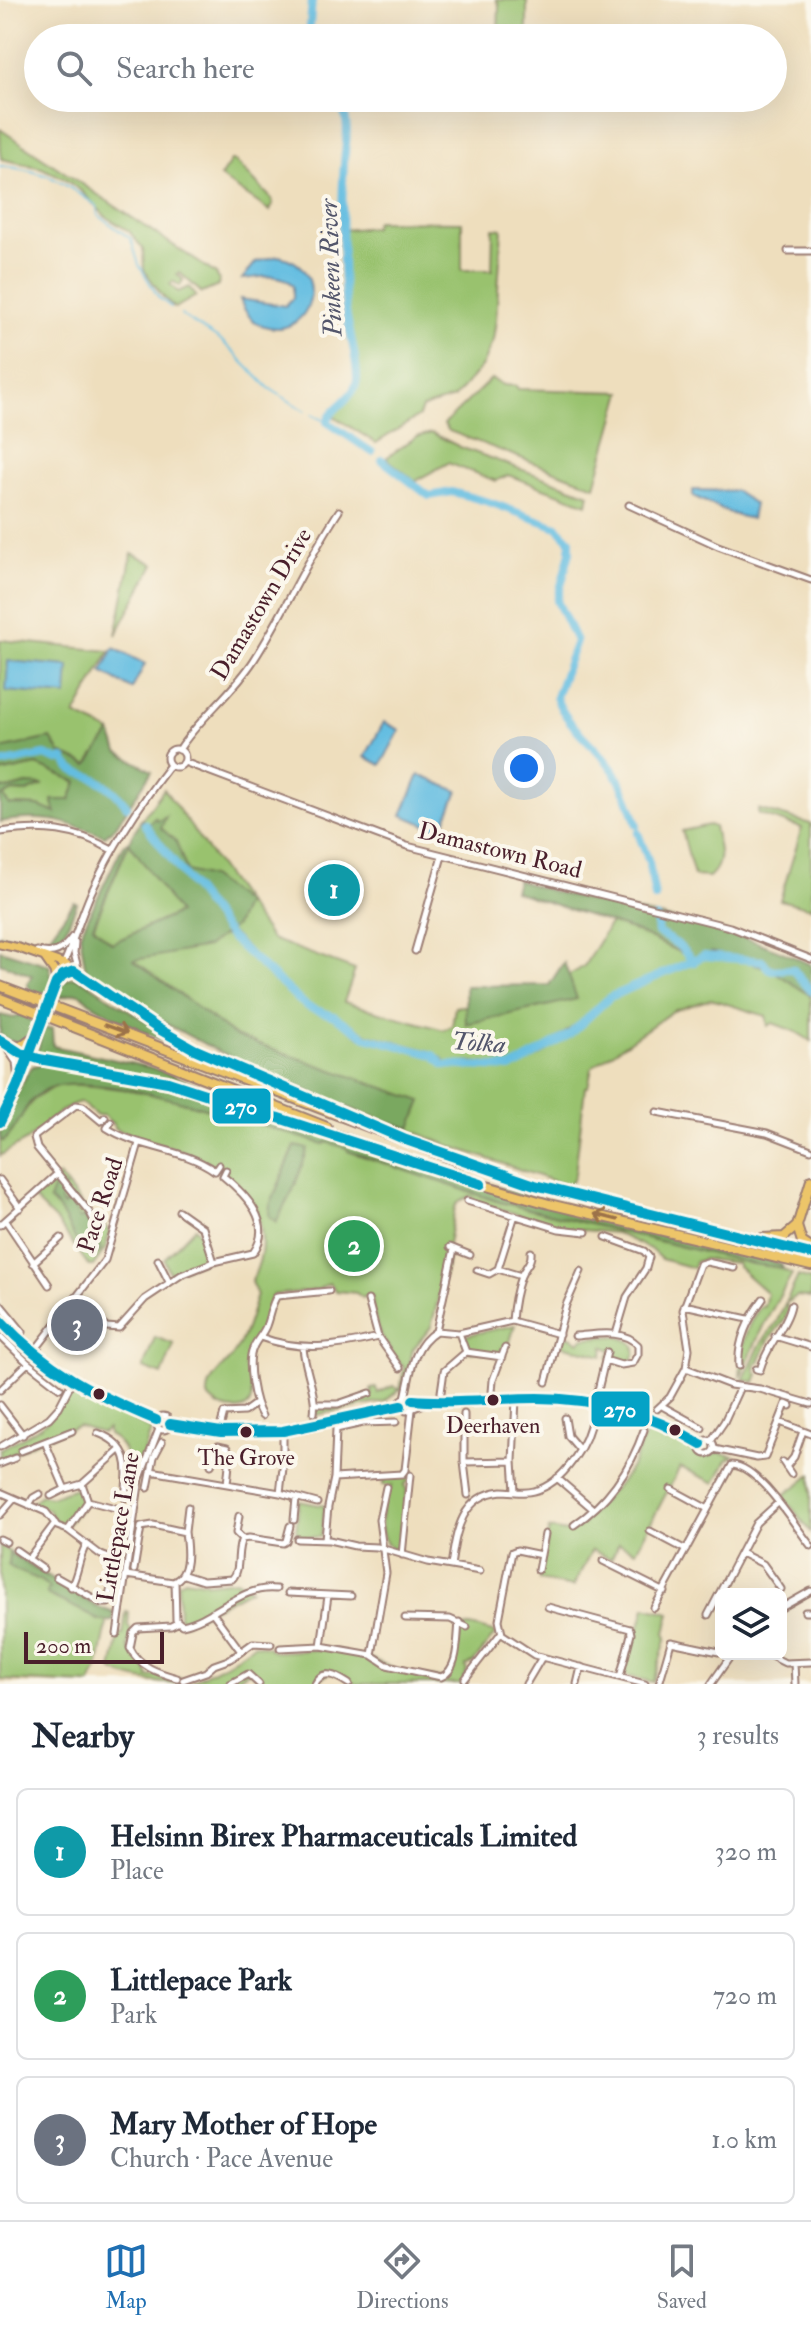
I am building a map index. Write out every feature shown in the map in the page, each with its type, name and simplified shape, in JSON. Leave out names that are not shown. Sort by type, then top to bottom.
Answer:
[{"type":"highway","points":[[64,964],[157,1028],[222,1063],[406,1140],[494,1172]]},
{"type":"highway","points":[[0,986],[403,1141],[494,1172],[811,1254]]},
{"type":"highway","points":[[0,998],[470,1180]]},
{"type":"highway","points":[[28,1056],[168,1082],[549,1204],[811,1266]]},
{"type":"highway","points":[[717,1232],[775,1239],[788,1236],[797,1226],[811,1180]]},
{"type":"highway","points":[[797,1226],[802,1242],[811,1248]]},
{"type":"main road","points":[[0,944],[64,964],[28,1056],[0,1040]]},
{"type":"main road","points":[[44,957],[54,971],[55,986]]},
{"type":"main road","points":[[55,986],[63,975],[78,973]]},
{"type":"main road","points":[[0,1040],[20,1046],[28,1043],[37,1031]]},
{"type":"street","points":[[788,251],[811,251]]},
{"type":"street","points":[[629,505],[718,546],[811,580]]},
{"type":"street","name":"Damastown Drive","points":[[179,750],[239,682],[339,511]]},
{"type":"street","points":[[179,750],[184,754],[184,762],[178,767],[170,765],[168,754],[179,750]]},
{"type":"street","name":"Damastown Road","points":[[184,762],[442,856],[730,927],[811,959]]},
{"type":"street","points":[[64,964],[112,850],[126,825],[170,765]]},
{"type":"street","points":[[1,832],[32,828],[69,831],[112,850]]},
{"type":"street","points":[[415,951],[442,856]]},
{"type":"street","points":[[19,948],[56,953],[64,948],[77,930]]},
{"type":"street","points":[[77,930],[74,953],[78,973]]},
{"type":"street","points":[[0,1040],[16,1062],[17,1087]]},
{"type":"street","points":[[0,1122],[28,1056]]},
{"type":"street","points":[[95,1223],[37,1148],[34,1137],[76,1105],[83,1106],[101,1121],[105,1117]]},
{"type":"street","points":[[657,1112],[767,1133],[811,1150]]},
{"type":"street","points":[[111,1122],[107,1128],[139,1143],[199,1161],[215,1171],[219,1165]]},
{"type":"street","name":"Pace Road","points":[[33,1353],[105,1260],[139,1143]]},
{"type":"street","points":[[71,1307],[107,1327],[119,1328],[145,1299],[169,1282],[214,1262],[253,1253],[259,1238],[259,1223],[252,1203],[223,1176],[226,1170]]},
{"type":"street","points":[[49,1285],[3,1223],[57,1174]]},
{"type":"street","points":[[0,1180],[20,1208]]},
{"type":"street","points":[[467,1201],[559,1229],[586,1232]]},
{"type":"street","points":[[179,1211],[203,1228],[214,1262]]},
{"type":"street","points":[[477,1270],[489,1274],[498,1269],[515,1215]]},
{"type":"street","points":[[606,1237],[644,1251],[649,1257],[646,1268],[627,1297],[616,1334]]},
{"type":"street","points":[[33,1263],[61,1238]]},
{"type":"street","points":[[436,1331],[452,1248],[470,1255]]},
{"type":"street","points":[[512,1321],[521,1276],[531,1260],[531,1252]]},
{"type":"street","points":[[158,1260],[169,1282]]},
{"type":"street","points":[[702,1428],[660,1407],[676,1389],[686,1368],[689,1349],[684,1305],[703,1262],[734,1268]]},
{"type":"street","points":[[498,1269],[521,1276]]},
{"type":"street","points":[[548,1379],[566,1305],[581,1271]]},
{"type":"street","points":[[262,1416],[255,1404],[249,1361],[275,1297],[329,1291]]},
{"type":"street","points":[[740,1363],[748,1319],[763,1299]]},
{"type":"street","points":[[368,1300],[378,1337],[400,1368]]},
{"type":"street","points":[[0,1304],[22,1328]]},
{"type":"street","points":[[684,1305],[748,1319]]},
{"type":"street","points":[[756,1369],[760,1370],[791,1305]]},
{"type":"street","points":[[0,1320],[33,1353],[72,1382],[118,1406],[156,1420]]},
{"type":"street","points":[[334,1478],[402,1474],[405,1470],[409,1383],[414,1355],[428,1336],[436,1331],[459,1333],[512,1321],[559,1334]]},
{"type":"street","points":[[459,1333],[466,1352]]},
{"type":"street","points":[[575,1336],[616,1334],[635,1342],[638,1349],[633,1363],[625,1366],[605,1360]]},
{"type":"street","points":[[0,1336],[55,1386]]},
{"type":"street","points":[[775,1336],[811,1347]]},
{"type":"street","points":[[260,1337],[303,1347],[351,1344],[378,1337]]},
{"type":"street","points":[[303,1347],[315,1404],[314,1413]]},
{"type":"street","points":[[492,1392],[493,1380],[505,1348]]},
{"type":"street","points":[[441,1392],[444,1371],[466,1352],[502,1357]]},
{"type":"street","points":[[595,1403],[607,1352]]},
{"type":"street","points":[[0,1390],[28,1363]]},
{"type":"street","points":[[686,1368],[720,1382],[760,1389],[811,1404]]},
{"type":"street","points":[[0,1447],[56,1411],[72,1382]]},
{"type":"street","points":[[711,1441],[724,1422],[740,1387]]},
{"type":"street","points":[[315,1404],[338,1404],[370,1393]]},
{"type":"street","points":[[170,1424],[219,1432],[283,1431],[428,1403],[548,1398],[595,1403],[656,1422],[701,1444]]},
{"type":"street","points":[[410,1399],[428,1403]]},
{"type":"street","points":[[408,1409],[410,1399]]},
{"type":"street","points":[[515,1491],[516,1399]]},
{"type":"street","points":[[219,1432],[223,1414],[244,1412],[255,1404]]},
{"type":"street","points":[[701,1444],[705,1453],[714,1449],[765,1457],[786,1404],[790,1406]]},
{"type":"street","points":[[0,1405],[23,1435]]},
{"type":"street","points":[[464,1414],[468,1495]]},
{"type":"street","points":[[451,1566],[456,1532],[467,1509],[490,1494],[536,1491],[557,1478],[588,1434],[592,1415]]},
{"type":"street","points":[[156,1420],[166,1416],[170,1424]]},
{"type":"street","points":[[565,1418],[568,1436],[579,1449]]},
{"type":"street","points":[[156,1420],[159,1429],[165,1429],[170,1424]]},
{"type":"street","points":[[325,1539],[334,1478],[336,1429],[363,1423],[396,1422]]},
{"type":"street","points":[[780,1422],[811,1434]]},
{"type":"street","name":"Littlepace Lane","points":[[117,1634],[144,1465],[159,1429]]},
{"type":"street","points":[[574,1525],[593,1509],[627,1470],[644,1430]]},
{"type":"street","points":[[21,1451],[72,1431]]},
{"type":"street","points":[[280,1493],[283,1431]]},
{"type":"street","points":[[791,1474],[784,1464],[794,1457],[803,1431]]},
{"type":"street","points":[[98,1433],[110,1439],[129,1466],[125,1498]]},
{"type":"street","points":[[701,1444],[705,1440],[711,1441]]},
{"type":"street","points":[[711,1441],[714,1449]]},
{"type":"street","points":[[45,1442],[65,1489]]},
{"type":"street","points":[[148,1488],[154,1457],[162,1442]]},
{"type":"street","points":[[211,1465],[214,1449],[218,1446],[227,1448],[230,1455],[227,1484]]},
{"type":"street","points":[[51,1496],[82,1484],[120,1450]]},
{"type":"street","points":[[0,1464],[15,1458]]},
{"type":"street","points":[[464,1462],[513,1461]]},
{"type":"street","points":[[654,1608],[728,1469],[734,1465],[758,1477],[811,1546]]},
{"type":"street","points":[[151,1471],[280,1493],[317,1503]]},
{"type":"street","points":[[402,1555],[410,1475]]},
{"type":"street","points":[[557,1478],[593,1509]]},
{"type":"street","points":[[82,1484],[88,1501]]},
{"type":"street","points":[[372,1655],[386,1573],[379,1520],[386,1487]]},
{"type":"street","points":[[671,1489],[708,1509]]},
{"type":"street","points":[[0,1492],[49,1513],[55,1523],[114,1560]]},
{"type":"street","points":[[29,1505],[40,1494]]},
{"type":"street","points":[[242,1539],[286,1541],[296,1498]]},
{"type":"street","points":[[0,1515],[14,1499]]},
{"type":"street","points":[[88,1501],[135,1513]]},
{"type":"street","points":[[68,1530],[88,1501]]},
{"type":"street","points":[[708,1615],[760,1517],[778,1503]]},
{"type":"street","points":[[184,1575],[188,1507]]},
{"type":"street","points":[[239,1516],[236,1533],[242,1539]]},
{"type":"street","points":[[112,1578],[120,1522]]},
{"type":"street","points":[[28,1559],[55,1523]]},
{"type":"street","points":[[134,1570],[141,1527],[161,1526],[185,1532]]},
{"type":"street","points":[[650,1531],[686,1550]]},
{"type":"street","points":[[538,1570],[545,1534]]},
{"type":"street","points":[[126,1575],[175,1581],[184,1575],[207,1581],[234,1578],[238,1546],[242,1539]]},
{"type":"street","points":[[297,1539],[325,1539],[383,1549],[472,1573],[480,1571]]},
{"type":"street","points":[[71,1587],[86,1545]]},
{"type":"street","points":[[16,1550],[43,1569]]},
{"type":"street","points":[[465,1679],[501,1633],[500,1607],[512,1552],[517,1550],[541,1555]]},
{"type":"street","points":[[741,1553],[763,1564],[780,1588]]},
{"type":"street","points":[[603,1561],[665,1592]]},
{"type":"street","points":[[56,1577],[105,1603],[110,1591]]},
{"type":"street","points":[[175,1581],[177,1623]]},
{"type":"street","points":[[271,1644],[258,1642],[206,1672],[180,1679],[151,1669],[130,1648],[132,1634],[138,1628],[187,1624],[230,1605],[249,1592],[276,1589]]},
{"type":"street","points":[[787,1605],[811,1591]]},
{"type":"street","points":[[288,1593],[351,1596]]},
{"type":"street","points":[[321,1646],[328,1596]]},
{"type":"street","points":[[548,1607],[629,1628],[631,1636],[620,1677]]},
{"type":"street","points":[[212,1612],[220,1627],[228,1632],[240,1650]]},
{"type":"street","points":[[405,1618],[450,1619],[467,1627]]},
{"type":"street","points":[[280,1648],[321,1646],[372,1655],[387,1665],[432,1677],[444,1676],[453,1664],[459,1622]]},
{"type":"street","points":[[501,1633],[523,1650],[542,1657],[645,1684]]},
{"type":"street","points":[[659,1684],[671,1642],[715,1651]]},
{"type":"street","points":[[526,1684],[542,1657]]},
{"type":"street","points":[[711,1684],[728,1660]]},
{"type":"street","points":[[777,1660],[811,1662]]},
{"type":"street","points":[[794,1663],[795,1684]]},
{"type":"street","points":[[577,1684],[581,1667]]},
{"type":"street","points":[[315,1684],[327,1674],[349,1684]]},
{"type":"street","points":[[230,1684],[245,1675],[254,1677],[259,1684]]},
{"type":"green space","points":[[496,0],[527,0],[527,24],[498,24],[499,5]]},
{"type":"green space","points":[[0,129],[216,274],[218,286],[202,293],[179,272],[177,274],[183,280],[180,286],[173,281],[170,284],[178,292],[189,287],[196,296],[175,308],[144,270],[143,249],[129,231],[106,217],[81,191],[63,178],[42,168],[1,159]]},
{"type":"green space","points":[[231,161],[235,161],[271,198],[273,204],[270,211],[220,177]]},
{"type":"green space","points":[[375,221],[462,222],[462,270],[492,270],[493,228],[502,229],[496,320],[493,340],[482,366],[454,398],[422,408],[419,416],[376,443],[330,414],[348,400],[357,381],[346,308],[344,230],[374,227]]},
{"type":"green space","points":[[491,379],[518,389],[622,392],[595,486],[449,431],[444,424]]},
{"type":"green space","points":[[432,433],[460,447],[589,494],[587,504],[508,475],[496,481],[448,463],[415,481],[386,458],[416,437]]},
{"type":"green space","points":[[132,553],[154,564],[116,635]]},
{"type":"green space","points":[[0,640],[110,651],[75,715],[111,732],[88,765],[0,761]]},
{"type":"green space","points":[[111,732],[118,752],[152,771],[116,826],[105,836],[54,820],[0,822],[0,788],[44,785],[3,796],[9,805],[38,806],[56,813],[52,800],[70,800],[77,782],[37,765],[0,773],[0,749],[51,738],[60,753],[88,765]]},
{"type":"green space","points":[[37,765],[77,781],[70,800],[57,813],[38,806],[9,805],[3,795],[13,791],[27,792],[27,784],[0,788],[0,773]]},
{"type":"green space","points":[[164,789],[271,939],[355,970],[344,1002],[444,1030],[452,1026],[455,1007],[528,998],[578,970],[584,966],[610,923],[635,931],[694,959],[607,996],[588,1016],[516,1064],[470,1062],[449,1065],[430,1051],[368,1034],[336,1015],[300,1000],[226,928],[141,820]]},
{"type":"green space","points":[[758,809],[811,824],[811,908],[780,900],[802,828],[758,814]]},
{"type":"green space","points":[[166,816],[161,828],[176,841],[187,871],[210,877],[245,903],[235,926],[207,947],[134,960],[235,1036],[422,1101],[411,1128],[339,1104],[214,1049],[136,1006],[86,972],[80,934],[123,845],[129,841],[141,820],[150,823],[155,817],[158,821]],"holes":[[[129,842],[178,913],[112,943],[93,926]]]},
{"type":"green space","points":[[709,825],[714,827],[718,866],[709,877],[694,876],[682,831]]},
{"type":"green space","points":[[129,843],[189,924],[219,931],[308,1009],[331,1016],[360,1037],[429,1055],[447,1067],[508,1070],[517,1067],[542,1055],[579,1028],[611,998],[708,957],[762,962],[799,980],[811,998],[811,1041],[773,1023],[768,1026],[766,1016],[711,999],[673,1011],[592,1067],[588,1087],[585,1087],[575,1174],[572,1182],[566,1185],[448,1145],[320,1094],[86,944]]},
{"type":"green space","points":[[517,880],[590,901],[703,926],[776,949],[811,965],[811,996],[769,968],[712,952],[694,959],[635,931],[514,891]]},
{"type":"green space","points":[[74,902],[77,903],[63,933],[51,945],[32,946],[0,939],[0,934],[13,938],[49,937]]},
{"type":"green space","points":[[0,950],[49,965],[53,982],[48,992],[33,993],[27,984],[33,976],[0,963]]},
{"type":"green space","points":[[564,962],[577,999],[466,1024],[465,986],[549,985]]},
{"type":"green space","points":[[74,977],[170,1037],[172,1045],[123,1022],[82,995],[76,993],[60,997],[58,991],[61,986]]},
{"type":"green space","points":[[0,1015],[27,1017],[35,1024],[33,1032],[20,1043],[10,1041],[0,1035]]},
{"type":"green space","points":[[52,1028],[53,1046],[152,1068],[205,1087],[204,1091],[41,1057],[37,1053],[43,1029]]},
{"type":"green space","points":[[48,1063],[170,1085],[322,1135],[678,1240],[781,1264],[783,1268],[752,1264],[500,1202],[348,1151],[347,1148],[135,1091],[96,1085],[63,1085],[40,1093],[29,1103],[4,1141],[0,1140],[0,1127],[28,1072],[33,1066]]},
{"type":"green space","points":[[64,1084],[134,1091],[178,1100],[324,1144],[327,1142],[348,1148],[348,1151],[500,1202],[780,1268],[792,1274],[763,1326],[740,1378],[741,1363],[746,1362],[740,1358],[745,1337],[757,1312],[761,1306],[764,1307],[767,1293],[737,1263],[704,1259],[695,1262],[693,1268],[661,1259],[650,1249],[616,1233],[562,1228],[476,1201],[471,1196],[459,1201],[455,1207],[447,1249],[450,1253],[431,1327],[413,1349],[403,1391],[399,1390],[384,1402],[310,1416],[319,1407],[334,1408],[372,1395],[371,1389],[376,1388],[378,1393],[393,1386],[400,1390],[404,1367],[381,1334],[374,1316],[372,1296],[363,1298],[356,1293],[336,1291],[329,1283],[317,1290],[273,1295],[263,1325],[248,1353],[249,1404],[244,1409],[226,1409],[208,1397],[208,1391],[214,1376],[239,1345],[257,1295],[251,1282],[262,1242],[252,1206],[242,1190],[210,1164],[191,1154],[114,1128],[103,1115],[97,1116],[80,1102],[66,1108],[28,1139],[0,1156],[0,1140],[4,1141],[34,1099]]},
{"type":"green space","points":[[295,1146],[308,1149],[294,1188],[276,1222],[269,1216],[270,1205]]},
{"type":"green space","points":[[59,1176],[90,1215],[92,1223],[97,1218],[110,1232],[105,1249],[93,1266],[89,1266],[57,1222],[34,1199]]},
{"type":"green space","points":[[55,1184],[65,1188],[60,1201],[64,1206],[71,1198],[79,1219],[84,1217],[98,1233],[101,1251],[91,1258],[80,1248],[59,1209],[49,1200]]},
{"type":"green space","points":[[195,1227],[207,1260],[170,1274],[164,1259]]},
{"type":"green space","points":[[798,1276],[811,1280],[811,1298],[797,1296],[786,1303],[788,1310],[785,1319],[756,1364],[755,1372],[758,1374],[755,1382],[743,1380],[760,1345],[777,1321]]},
{"type":"green space","points":[[515,1325],[509,1345],[503,1347],[499,1354],[469,1351],[463,1336]]},
{"type":"green space","points":[[614,1336],[625,1339],[635,1347],[631,1362],[613,1360],[608,1357],[612,1350],[604,1347],[603,1356],[561,1345],[563,1337],[572,1337],[579,1342],[584,1338]]},
{"type":"green space","points":[[155,1337],[174,1344],[162,1375],[143,1368]]},
{"type":"green space","points":[[79,1390],[151,1430],[134,1487],[128,1485],[128,1463],[123,1450],[108,1435],[107,1429],[102,1433],[78,1426],[0,1460],[0,1449],[39,1427],[55,1413],[68,1393]]},
{"type":"green space","points":[[641,1419],[686,1438],[703,1456],[718,1452],[734,1456],[727,1460],[715,1483],[680,1467],[636,1551],[619,1543],[611,1559],[592,1550],[573,1587],[539,1580],[549,1529],[566,1532],[583,1525],[623,1479],[648,1433],[649,1429],[639,1424]]},
{"type":"green space","points":[[407,1473],[409,1481],[404,1485],[407,1490],[398,1551],[390,1547],[382,1531],[384,1502],[392,1486],[383,1485],[384,1477],[398,1478]]},
{"type":"green space","points":[[811,1475],[811,1532],[783,1496]]},
{"type":"green space","points":[[78,1487],[84,1504],[65,1527],[57,1524],[48,1509],[32,1505],[41,1495],[50,1497]]},
{"type":"green space","points":[[299,1501],[325,1506],[321,1537],[303,1537],[296,1532]]},
{"type":"green space","points":[[0,1546],[109,1613],[99,1665],[91,1684],[0,1680]]},
{"type":"green space","points":[[9,1553],[95,1606],[114,1613],[113,1621],[97,1620],[48,1595],[46,1592],[49,1588],[45,1584],[8,1565]]},
{"type":"green space","points":[[185,1579],[209,1583],[236,1580],[251,1589],[185,1623],[179,1621],[178,1583]]},
{"type":"green space","points":[[645,1607],[670,1613],[665,1633],[667,1637],[653,1682],[626,1676],[624,1672],[635,1630],[640,1626]]},
{"type":"green space","points":[[126,1612],[129,1613],[131,1631],[128,1647],[149,1677],[158,1675],[178,1681],[179,1678],[187,1684],[144,1681],[112,1670],[119,1635],[123,1635]]},
{"type":"green space","points":[[471,1626],[496,1633],[473,1663],[466,1666],[463,1678],[466,1684],[354,1684],[330,1673],[313,1684],[263,1684],[250,1671],[226,1684],[213,1684],[215,1681],[187,1684],[229,1662],[254,1644],[275,1652],[329,1649],[372,1659],[404,1673],[443,1679],[454,1669],[461,1628]]},
{"type":"water","points":[[278,256],[295,262],[306,273],[310,286],[310,300],[304,313],[294,323],[281,328],[255,322],[240,299],[285,306],[293,298],[293,286],[283,278],[242,279],[256,262]]},
{"type":"water","points":[[693,490],[736,491],[754,504],[751,519],[693,496]]},
{"type":"water","points":[[114,648],[145,664],[132,689],[102,672]]},
{"type":"water","points":[[8,661],[69,666],[67,696],[6,691]]},
{"type":"water","points":[[384,722],[400,730],[381,765],[365,757]]},
{"type":"water","points":[[419,775],[458,791],[441,831],[402,815]]},
{"type":"waterway","name":"Pinkeen River","points":[[310,24],[312,0]]},
{"type":"waterway","name":"Pinkeen River","points":[[344,112],[347,130],[342,237],[346,311],[357,378],[353,391],[327,422],[372,452]]},
{"type":"waterway","points":[[0,166],[52,178],[97,206],[98,215],[131,239],[139,265],[159,298],[171,307]]},
{"type":"waterway","points":[[181,315],[223,342],[269,388],[305,411]]},
{"type":"waterway","points":[[312,414],[327,422]]},
{"type":"waterway","name":"Pinkeen River","points":[[382,460],[429,496],[452,492],[489,502],[557,527],[570,540],[570,552],[557,601],[576,641],[556,697],[572,724],[617,776],[637,825]]},
{"type":"waterway","name":"Tolka","points":[[0,764],[45,755],[64,759],[74,771],[109,787],[127,806]]},
{"type":"waterway","name":"Tolka","points":[[145,824],[230,937],[300,1001],[334,1016],[366,1037],[434,1055],[444,1065],[510,1068],[518,1065],[570,1034],[610,997],[704,956],[763,961],[769,970],[793,969],[811,991]]},
{"type":"waterway","name":"Pinkeen River","points":[[638,833],[649,862],[655,898]]},
{"type":"waterway","name":"Pinkeen River","points":[[656,918],[658,933],[677,944],[694,962]]},
{"type":"waterway","name":"Tolka","points":[[660,971],[662,975]]},
{"type":"transit line","name":"270","points":[[0,1122],[17,1087],[56,983],[63,975],[74,971],[157,1028],[194,1049],[406,1140],[535,1185],[811,1254]]},
{"type":"transit line","name":"270","points":[[0,1040],[20,1053],[39,1059],[168,1082],[481,1184]]},
{"type":"transit line","name":"270","points":[[0,1320],[53,1367],[156,1420]]},
{"type":"transit line","name":"270","points":[[413,1400],[537,1398],[580,1401],[642,1416],[701,1444]]},
{"type":"transit line","name":"270","points":[[170,1424],[221,1432],[283,1431],[401,1406]]},
{"type":"place","name":"Helsinn Birex Pharmaceuticals Limited","points":[[334,890]]},
{"type":"place","name":"Littlepace Park","points":[[354,1246]]},
{"type":"place","name":"Mary Mother of Hope","points":[[77,1325]]},
{"type":"place","name":"Deerhaven","points":[[493,1400]]},
{"type":"place","name":"The Grove","points":[[246,1432]]}]
